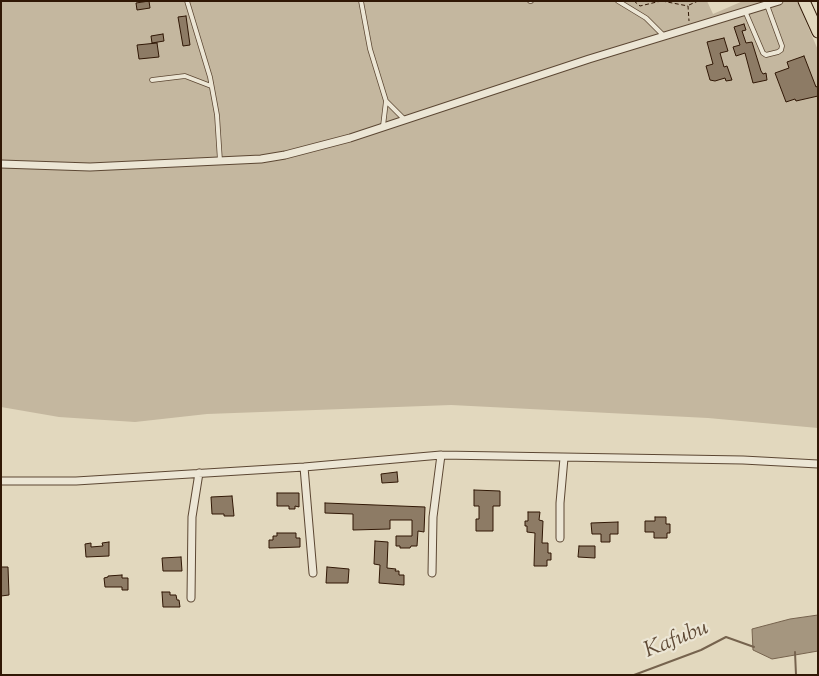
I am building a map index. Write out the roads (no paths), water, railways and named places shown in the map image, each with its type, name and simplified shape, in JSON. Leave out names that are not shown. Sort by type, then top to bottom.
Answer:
[{"type":"highway","points":[[804,1],[818,32]]},
{"type":"street","points":[[1,164],[90,167],[261,159],[285,155],[350,138],[664,36],[709,24],[779,1]]},
{"type":"street","points":[[432,573],[433,512],[441,455]]},
{"type":"street","points":[[1,481],[76,481],[304,467],[441,455],[743,460],[818,464]]},
{"type":"street","points":[[560,538],[560,503],[564,458]]},
{"type":"street","points":[[304,467],[313,573]]},
{"type":"street","points":[[191,598],[192,517],[199,473]]},
{"type":"lane","points":[[187,1],[218,115],[220,161]]},
{"type":"lane","points":[[361,1],[370,49],[386,101],[383,126]]},
{"type":"lane","points":[[618,1],[646,18],[664,36]]},
{"type":"lane","points":[[745,12],[763,53],[766,55],[778,52],[782,46],[767,4]]},
{"type":"lane","points":[[152,80],[185,76],[211,86]]},
{"type":"lane","points":[[386,101],[404,120]]},
{"type":"waterway","name":"Kafubu","points":[[634,675],[701,650],[726,637],[754,647]]},
{"type":"waterway","points":[[795,652],[796,675]]}]
